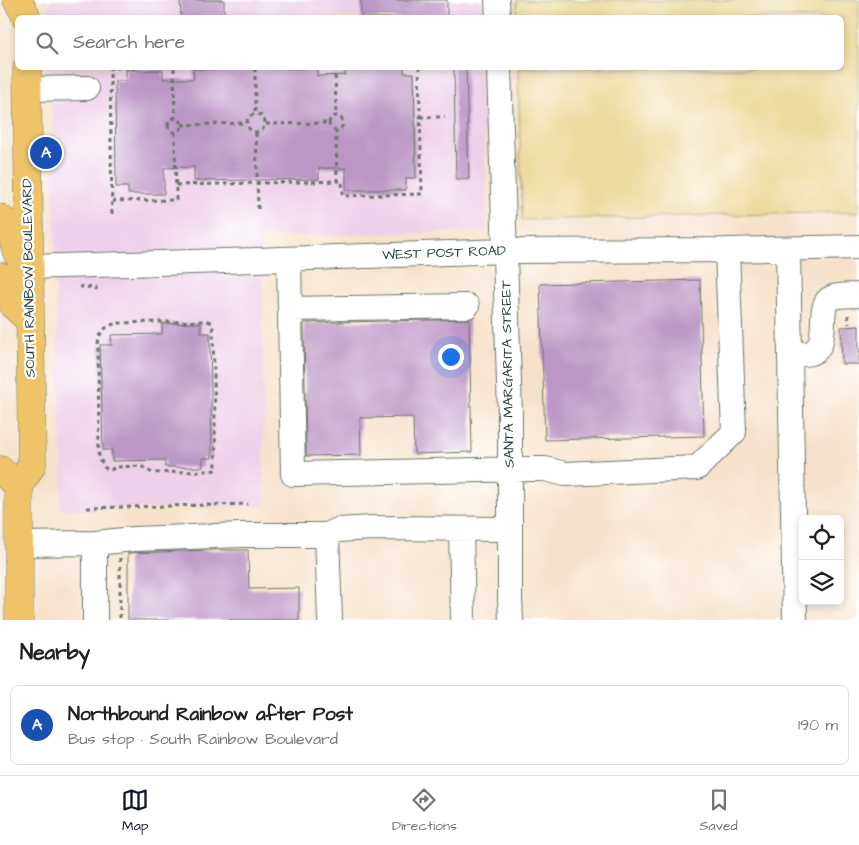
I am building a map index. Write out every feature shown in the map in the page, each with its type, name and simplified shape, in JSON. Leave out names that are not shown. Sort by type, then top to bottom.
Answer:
[{"type":"main road","points":[[17,0],[26,15]]},
{"type":"main road","name":"SOUTH RAINBOW BOULEVARD","points":[[19,620],[19,544],[10,478],[32,465],[27,78]]},
{"type":"main road","points":[[0,218],[12,227],[13,242],[18,256],[29,267]]},
{"type":"main road","points":[[0,276],[11,284],[13,305],[30,322]]},
{"type":"street","points":[[497,0],[498,15]]},
{"type":"street","name":"SANTA MARGARITA STREET","points":[[499,70],[510,414],[511,620]]},
{"type":"street","points":[[27,78],[87,88]]},
{"type":"street","name":"WEST POST ROAD","points":[[29,267],[506,251],[728,250],[859,247]]},
{"type":"street","points":[[788,248],[795,620]]},
{"type":"street","points":[[288,259],[292,474],[545,469],[565,474],[697,468],[734,432],[728,250]]},
{"type":"street","points":[[790,354],[810,353],[818,349],[821,342],[825,304],[829,298],[859,295]]},
{"type":"street","points":[[290,309],[467,306]]},
{"type":"street","points":[[19,544],[95,543],[134,539],[242,535],[327,535],[338,530],[372,528],[510,529]]},
{"type":"street","points":[[461,529],[463,620]]},
{"type":"street","points":[[327,535],[330,620]]},
{"type":"street","points":[[95,543],[95,620]]},
{"type":"path","points":[[110,70],[112,214]]},
{"type":"path","points":[[174,70],[175,118]]},
{"type":"path","points":[[255,70],[255,114]]},
{"type":"path","points":[[335,70],[336,116]]},
{"type":"path","points":[[176,185],[342,181],[342,196],[422,194],[419,70]]},
{"type":"path","points":[[255,114],[264,118],[266,124],[260,132],[256,133],[247,128],[246,123],[251,115],[255,114]]},
{"type":"path","points":[[329,123],[332,117],[336,116],[342,119],[342,126],[336,130]]},
{"type":"path","points":[[420,117],[444,117]]},
{"type":"path","points":[[175,118],[179,119],[182,125],[179,131],[175,132]]},
{"type":"path","points":[[175,118],[168,125],[175,132]]},
{"type":"path","points":[[182,125],[246,123]]},
{"type":"path","points":[[266,124],[329,123]]},
{"type":"path","points":[[329,123],[336,130]]},
{"type":"path","points":[[336,130],[337,181]]},
{"type":"path","points":[[112,202],[176,200],[175,132]]},
{"type":"path","points":[[256,133],[258,210]]},
{"type":"path","points":[[81,284],[81,287],[96,288],[96,292]]},
{"type":"path","points":[[212,322],[216,470],[152,473],[141,466],[116,467],[111,470],[104,467],[99,456],[98,344],[99,338],[106,327],[118,323],[212,322]]},
{"type":"path","points":[[87,508],[248,504]]},
{"type":"shaded area","points":[[50,0],[481,0],[481,15],[50,15]]},
{"type":"shaded area","points":[[51,70],[483,70],[487,231],[262,237],[264,506],[60,510],[62,461]]},
{"type":"sand","points":[[517,0],[859,0],[859,212],[522,220],[518,70],[844,70],[844,15],[517,15]]},
{"type":"building","points":[[180,0],[224,0],[224,15],[181,15]]},
{"type":"building","points":[[361,0],[447,0],[447,15],[361,15]]},
{"type":"building","points":[[126,70],[163,70],[163,79],[194,79],[193,70],[317,70],[317,76],[345,75],[345,70],[404,70],[404,73],[414,73],[416,178],[406,178],[406,190],[346,190],[346,168],[319,168],[319,179],[194,181],[194,167],[164,168],[164,194],[128,194],[128,187],[116,187],[115,81],[126,81]]},
{"type":"building","points":[[454,70],[466,70],[469,179],[456,179]]},
{"type":"building","points":[[700,280],[704,436],[545,440],[540,284]]},
{"type":"building","points":[[469,319],[472,452],[414,454],[413,417],[360,418],[361,455],[306,456],[304,323]]},
{"type":"building","points":[[201,323],[201,333],[210,333],[212,458],[203,458],[203,467],[165,467],[165,460],[112,461],[112,450],[103,450],[100,345],[112,345],[111,335],[162,334],[162,324]]},
{"type":"building","points":[[859,326],[859,364],[842,364],[841,327]]},
{"type":"building","points":[[248,550],[249,589],[299,588],[299,620],[128,620],[128,553]]},
{"type":"place","name":"Northbound Rainbow after Post","points":[[46,153]]}]
